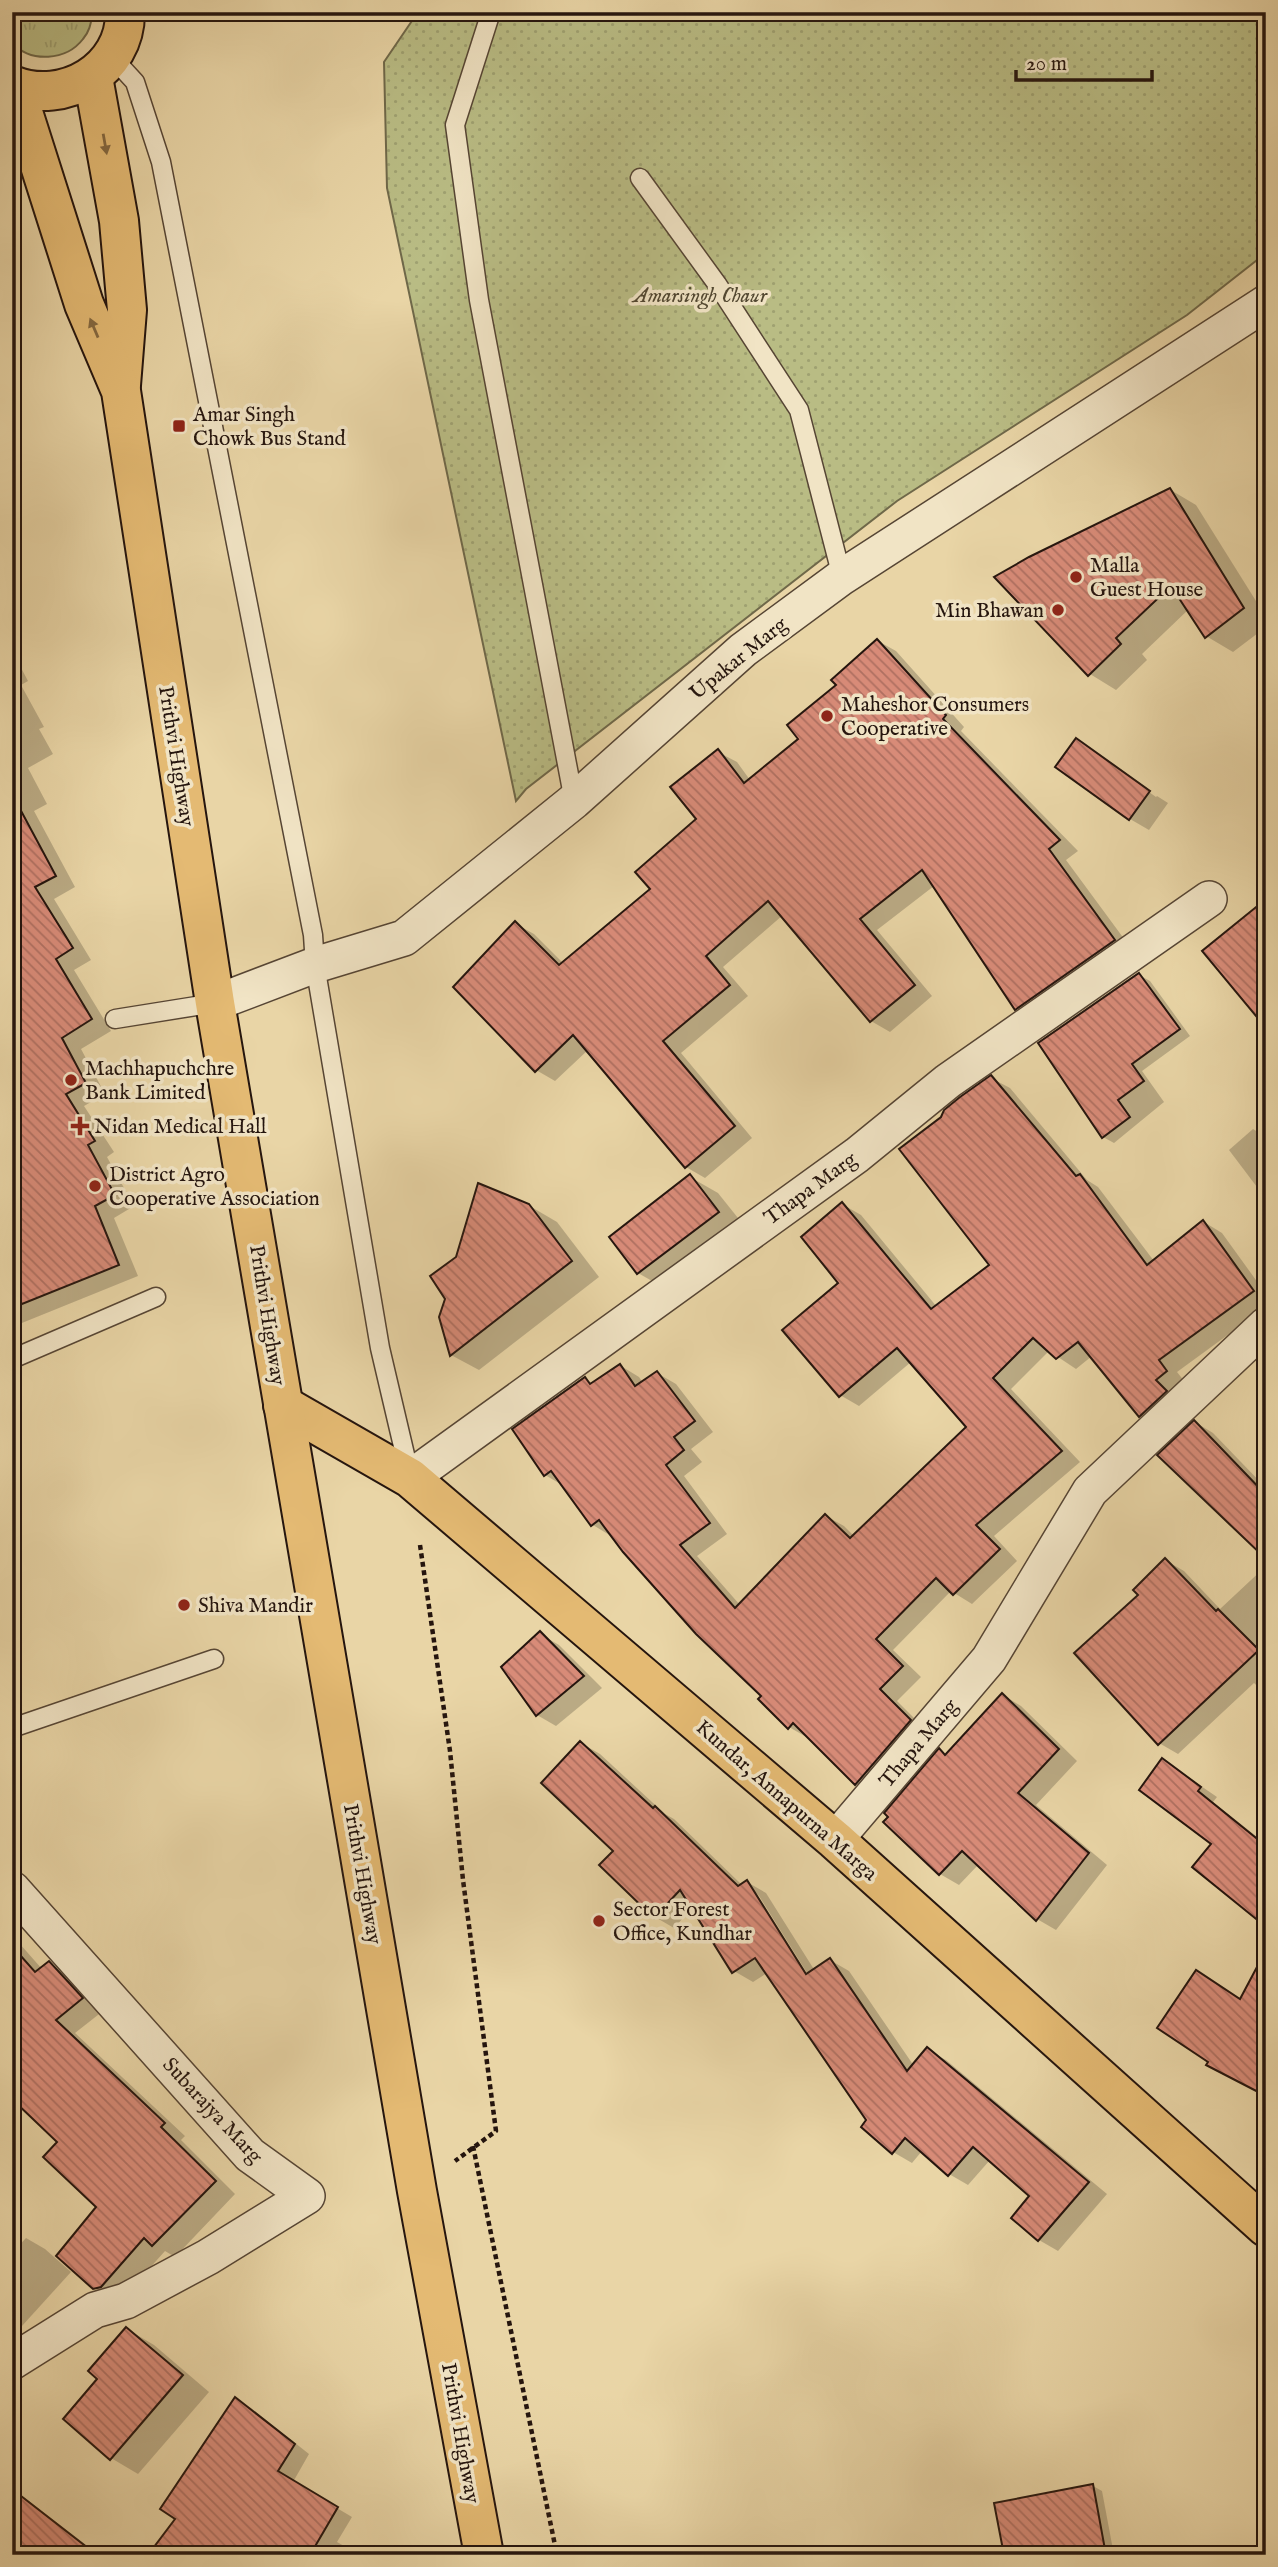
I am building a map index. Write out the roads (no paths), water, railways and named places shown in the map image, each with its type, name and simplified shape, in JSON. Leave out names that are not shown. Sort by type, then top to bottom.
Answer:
[{"type":"main road","points":[[121,391],[127,310],[102,67],[125,23],[125,12]]},
{"type":"main road","name":"Prithvi Highway","points":[[14,86],[41,93],[68,89],[102,67]]},
{"type":"main road","name":"Prithvi Highway","points":[[14,86],[83,304],[121,391],[215,1003],[414,2178],[484,2555]]},
{"type":"main road","name":"Kundar, Annapurna Marga","points":[[283,1405],[410,1478],[835,1840],[1266,2227]]},
{"type":"street","name":"Upakar Marg","points":[[215,1003],[315,965],[404,938],[574,801],[743,650],[842,577],[1266,303]]},
{"type":"street","name":"Thapa Marg","points":[[410,1478],[857,1155],[948,1081],[1209,899]]},
{"type":"street","name":"Thapa Marg","points":[[835,1840],[989,1659],[1090,1491],[1266,1325]]},
{"type":"street","name":"Subarajya Marg","points":[[12,1889],[250,2155],[307,2196],[208,2257],[126,2301],[94,2310],[12,2361]]},
{"type":"lane","points":[[491,12],[455,125],[479,300],[574,801]]},
{"type":"lane","points":[[102,67],[135,82],[161,162],[313,935],[315,965],[380,1349],[410,1478]]},
{"type":"lane","points":[[640,178],[717,284],[799,410],[842,577]]},
{"type":"lane","points":[[115,1018],[215,1003]]},
{"type":"lane","points":[[12,1359],[156,1297]]},
{"type":"lane","points":[[12,1728],[214,1659]]},
{"type":"place","name":"Amar Singh Chowk Bus Stand","points":[[179,426]]},
{"type":"place","name":"Malla Guest House","points":[[1076,577]]},
{"type":"place","name":"Min Bhawan","points":[[1058,610]]},
{"type":"place","name":"Maheshor Consumers Cooperative","points":[[827,716]]},
{"type":"place","name":"Machhapuchchre Bank Limited","points":[[71,1080]]},
{"type":"place","name":"Nidan Medical Hall","points":[[80,1126]]},
{"type":"place","name":"District Agro Cooperative Association","points":[[95,1186]]},
{"type":"place","name":"Shiva Mandir","points":[[184,1605]]},
{"type":"place","name":"Sector Forest Office, Kundhar","points":[[599,1921]]},
{"type":"park label","name":"Amarsingh Chaur","points":[[700,295]]}]
